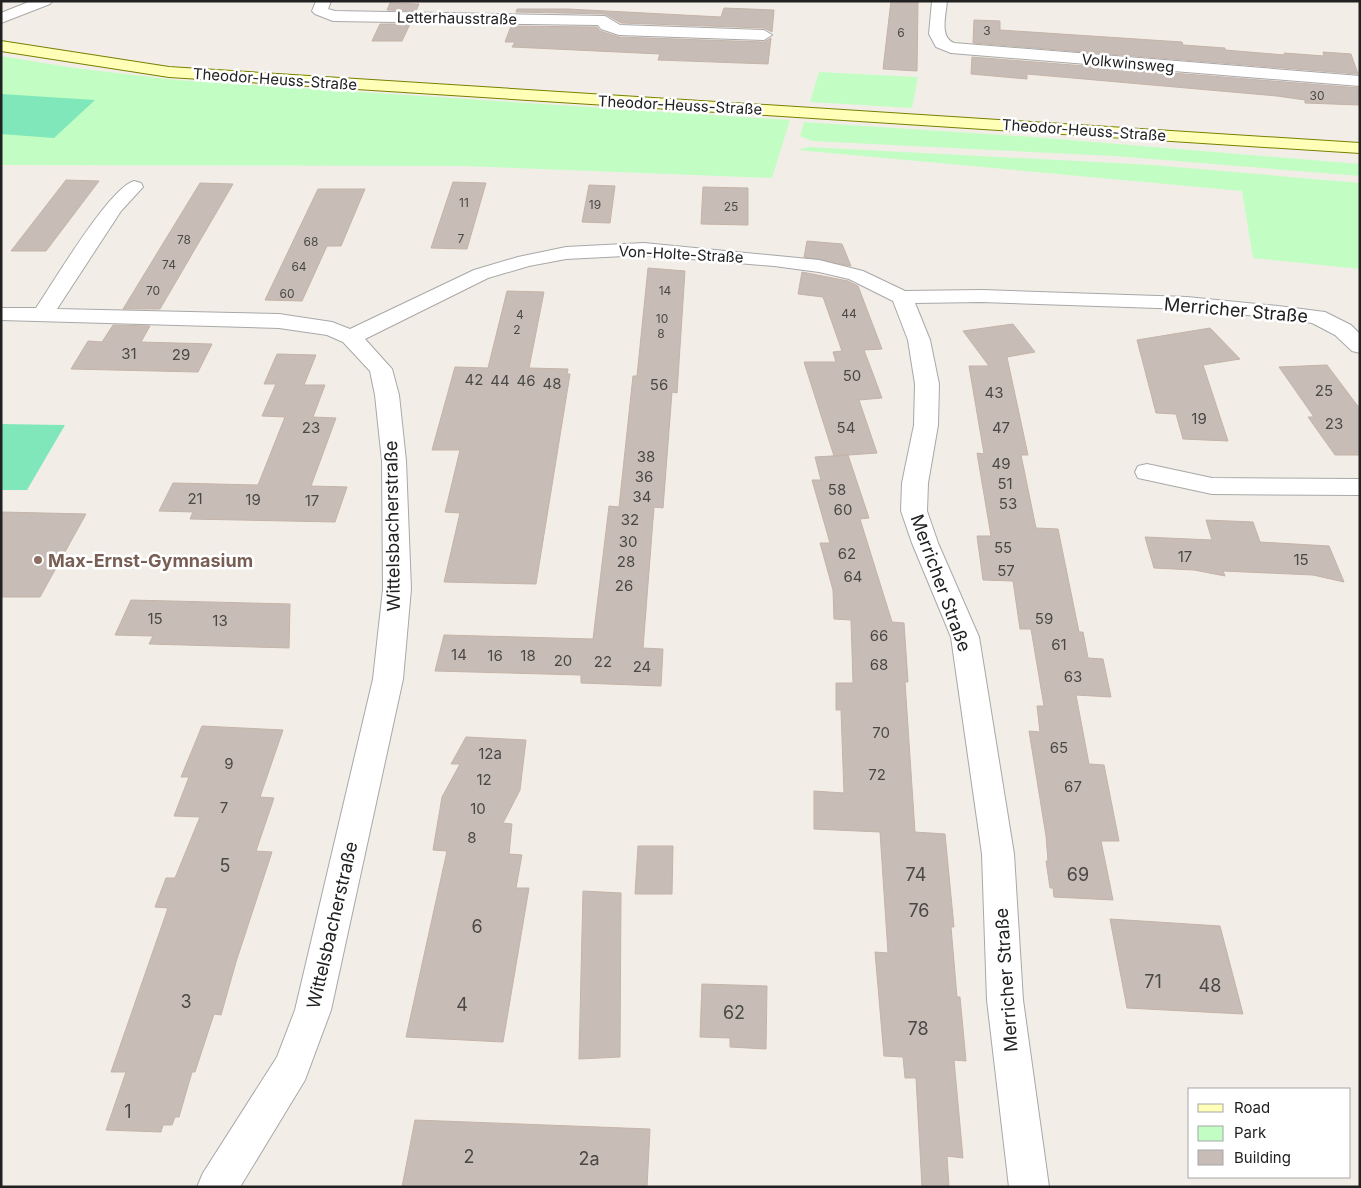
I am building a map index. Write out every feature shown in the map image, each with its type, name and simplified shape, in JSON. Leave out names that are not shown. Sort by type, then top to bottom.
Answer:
[{"type":"main road","name":"Theodor-Heuss-Straße","points":[[1,46],[179,73],[1360,148]]},
{"type":"street","name":"Letterhausstraße","points":[[324,1],[320,11],[333,16],[608,14],[606,26],[619,30],[764,35]]},
{"type":"street","name":"Volkwinsweg","points":[[940,1],[937,34],[942,44],[951,48],[1360,81]]},
{"type":"street","points":[[1,18],[42,2]]},
{"type":"street","points":[[42,315],[114,207],[134,187]]},
{"type":"street","name":"Von-Holte-Straße","points":[[351,337],[481,274],[525,261],[576,252],[644,249],[774,260],[819,266],[856,275],[902,297]]},
{"type":"street","name":"Merricher Straße","points":[[1029,1187],[1005,1000],[998,854],[965,637],[925,543],[914,511],[915,482],[926,425],[927,384],[919,340],[902,297],[982,296],[1148,302],[1278,312],[1317,317],[1343,330],[1360,346]]},
{"type":"street","name":"Wittelsbacherstraße","points":[[1,314],[279,321],[332,328],[351,337],[366,350],[381,368],[387,395],[394,461],[397,589],[388,679],[313,1010],[292,1067],[217,1187]]},
{"type":"street","points":[[1147,472],[1212,486],[1360,487]]},
{"type":"green space","points":[[1,56],[75,68],[176,80],[790,120],[772,178],[462,166],[1,165]]},
{"type":"green space","points":[[819,72],[918,77],[912,108],[810,102]]},
{"type":"green space","points":[[1,94],[95,100],[54,138],[1,134]]},
{"type":"green space","points":[[804,122],[1034,137],[1360,164],[1360,176],[1114,156],[812,141],[800,136]]},
{"type":"green space","points":[[809,147],[1153,165],[1360,183],[1360,269],[1253,258],[1242,191],[797,150]]},
{"type":"green space","points":[[1,424],[65,425],[27,490],[1,490]]},
{"type":"building","points":[[891,1],[918,2],[917,71],[883,69]]},
{"type":"building","points":[[390,3],[419,4],[416,11],[387,10]]},
{"type":"building","points":[[724,8],[774,10],[772,32],[764,28],[621,23],[605,14],[516,12],[517,9],[568,9],[721,17]]},
{"type":"building","points":[[974,20],[1000,21],[1000,30],[1182,42],[1183,45],[1285,55],[1284,53],[1324,56],[1323,52],[1351,54],[1358,74],[973,43]]},
{"type":"building","points":[[380,24],[410,24],[402,41],[372,41]]},
{"type":"building","points":[[511,26],[597,27],[600,31],[619,37],[764,42],[771,38],[768,64],[658,60],[660,54],[512,47],[515,42],[505,42]]},
{"type":"building","points":[[972,57],[1360,88],[1360,105],[1305,103],[1305,100],[1277,96],[1027,74],[1027,79],[971,74]]},
{"type":"building","points":[[66,180],[99,181],[46,251],[11,251]]},
{"type":"building","points":[[453,182],[486,183],[467,249],[431,248]]},
{"type":"building","points":[[200,183],[233,184],[160,309],[123,309]]},
{"type":"building","points":[[589,185],[615,186],[610,223],[582,222]]},
{"type":"building","points":[[703,187],[748,188],[748,225],[701,224]]},
{"type":"building","points":[[318,189],[365,189],[341,246],[327,246],[302,301],[265,300]]},
{"type":"building","points":[[807,241],[842,244],[851,266],[804,257]]},
{"type":"building","points":[[648,268],[685,271],[677,393],[672,392],[663,508],[654,507],[643,648],[663,649],[661,686],[581,683],[581,675],[435,671],[444,635],[593,639],[609,506],[619,507],[633,376],[637,376]]},
{"type":"building","points":[[802,272],[848,281],[858,286],[882,349],[864,350],[882,398],[859,400],[877,453],[834,456],[804,362],[836,362],[833,352],[842,351],[823,297],[798,294]]},
{"type":"building","points":[[507,291],[544,292],[529,368],[568,369],[567,374],[570,374],[536,584],[444,582],[460,513],[445,512],[460,450],[432,450],[455,367],[488,368]]},
{"type":"building","points":[[1013,324],[1035,352],[1007,357],[1028,455],[1021,455],[1036,528],[1058,529],[1079,632],[1083,632],[1088,658],[1103,659],[1111,697],[1076,695],[1089,764],[1104,765],[1119,841],[1101,841],[1113,900],[1054,897],[1053,888],[1050,888],[1046,861],[1048,861],[1046,836],[1029,731],[1040,732],[1037,706],[1044,706],[1031,629],[1020,629],[1013,581],[983,580],[977,536],[991,536],[977,453],[984,454],[969,366],[989,366],[963,331]]},
{"type":"building","points":[[113,325],[150,326],[141,342],[212,344],[198,372],[71,369],[88,341],[102,342]]},
{"type":"building","points":[[1210,328],[1240,359],[1203,365],[1228,441],[1183,439],[1176,414],[1156,413],[1137,340]]},
{"type":"building","points":[[277,354],[316,355],[304,385],[325,385],[313,417],[336,418],[311,486],[347,487],[335,522],[190,519],[193,512],[159,511],[173,483],[258,485],[285,417],[262,416],[276,384],[264,384]]},
{"type":"building","points":[[1327,365],[1360,409],[1360,455],[1335,455],[1308,417],[1314,417],[1279,367]]},
{"type":"building","points":[[848,455],[869,518],[860,519],[892,622],[904,623],[908,682],[905,682],[915,832],[945,834],[954,927],[951,927],[957,997],[960,997],[966,1061],[954,1060],[963,1158],[947,1156],[949,1187],[922,1187],[916,1078],[905,1078],[903,1057],[884,1056],[875,952],[888,953],[880,832],[814,829],[814,791],[844,793],[841,710],[836,710],[836,683],[853,683],[851,620],[834,619],[833,590],[820,543],[830,543],[812,480],[821,480],[815,457]]},
{"type":"building","points":[[1,512],[86,514],[40,597],[1,597]]},
{"type":"building","points":[[1206,520],[1253,522],[1260,542],[1329,546],[1344,582],[1313,575],[1223,571],[1225,576],[1194,570],[1154,568],[1145,537],[1212,540]]},
{"type":"building","points":[[131,600],[290,604],[289,648],[149,644],[153,636],[115,635]]},
{"type":"building","points":[[202,726],[283,730],[260,797],[274,798],[256,851],[272,852],[236,962],[221,1015],[214,1014],[195,1072],[192,1072],[179,1117],[175,1117],[172,1125],[163,1125],[161,1132],[106,1130],[126,1072],[111,1072],[168,908],[155,907],[166,878],[175,878],[200,817],[174,816],[189,777],[181,777]]},
{"type":"building","points":[[466,737],[526,740],[520,790],[503,823],[512,824],[509,854],[522,855],[516,888],[529,888],[503,1042],[406,1037],[447,851],[433,850],[442,797],[460,764],[451,764]]},
{"type":"building","points":[[638,846],[673,846],[672,894],[635,894]]},
{"type":"building","points":[[583,891],[621,893],[620,1057],[579,1059]]},
{"type":"building","points":[[1110,919],[1220,926],[1243,1014],[1127,1008]]},
{"type":"building","points":[[702,984],[767,986],[766,1049],[730,1047],[730,1038],[700,1037]]},
{"type":"building","points":[[415,1120],[650,1129],[647,1187],[402,1187]]},
{"type":"place","name":"Max-Ernst-Gymnasium","points":[[38,560]]}]
